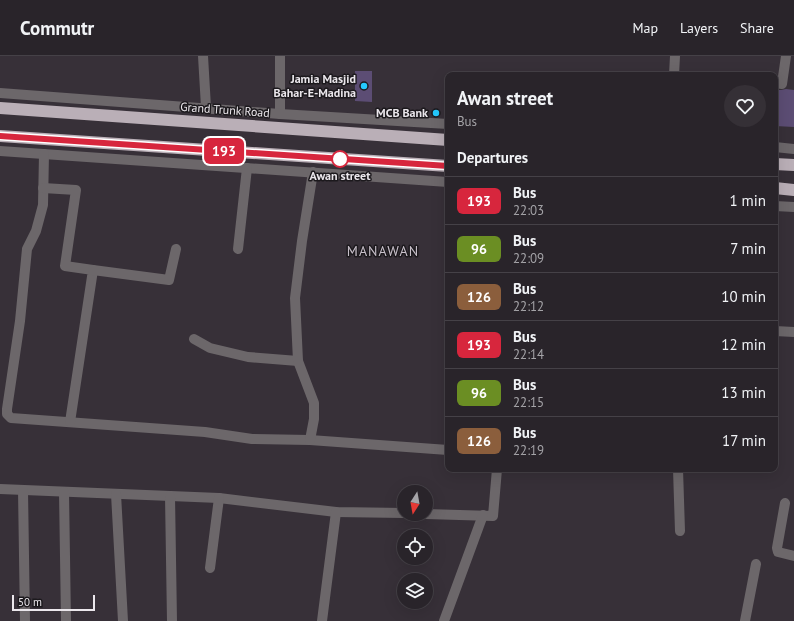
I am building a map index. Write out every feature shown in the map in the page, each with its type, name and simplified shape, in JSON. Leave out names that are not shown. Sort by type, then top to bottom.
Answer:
[{"type":"highway","name":"Grand Trunk Road","points":[[0,108],[445,140]]},
{"type":"highway","points":[[0,136],[445,166]]},
{"type":"highway","points":[[778,164],[794,165]]},
{"type":"highway","points":[[778,188],[794,190]]},
{"type":"street","points":[[203,56],[206,107]]},
{"type":"street","points":[[280,56],[280,114]]},
{"type":"street","points":[[674,72],[675,56]]},
{"type":"street","points":[[778,83],[782,84],[786,56]]},
{"type":"street","points":[[0,93],[206,107],[280,114],[445,124]]},
{"type":"street","points":[[778,147],[794,149]]},
{"type":"street","points":[[0,151],[445,182]]},
{"type":"street","points":[[44,154],[43,205],[36,231],[27,249],[24,264],[20,321],[4,414],[11,418],[205,432],[252,439],[310,440],[445,450]]},
{"type":"street","points":[[264,169],[265,154]]},
{"type":"street","points":[[354,175],[355,160]]},
{"type":"street","points":[[238,248],[247,168]]},
{"type":"street","points":[[310,440],[314,419],[314,403],[298,361],[295,298],[313,172]]},
{"type":"street","points":[[43,188],[76,190],[65,266],[169,280],[176,249]]},
{"type":"street","points":[[778,206],[794,207]]},
{"type":"street","points":[[70,422],[93,270]]},
{"type":"street","points":[[778,331],[794,332]]},
{"type":"street","points":[[194,339],[210,348],[248,357],[298,361]]},
{"type":"street","points":[[433,514],[493,516],[497,472]]},
{"type":"street","points":[[677,472],[680,531]]},
{"type":"street","points":[[0,490],[219,498],[336,512],[397,514]]},
{"type":"street","points":[[23,490],[24,621]]},
{"type":"street","points":[[64,492],[66,621]]},
{"type":"street","points":[[116,494],[123,621]]},
{"type":"street","points":[[170,496],[172,621]]},
{"type":"street","points":[[210,568],[219,498]]},
{"type":"street","points":[[785,503],[777,548],[778,552],[794,556]]},
{"type":"street","points":[[322,621],[336,512]]},
{"type":"street","points":[[444,621],[483,515]]},
{"type":"street","points":[[744,621],[756,564]]},
{"type":"building","name":"Jamia Masjid Bahar-E-Madina","points":[[355,71],[372,71],[372,102],[355,101]]},
{"type":"building","points":[[778,90],[794,90],[794,127],[778,126]]},
{"type":"bus line","name":"193","points":[[0,136],[445,166]]},
{"type":"place","name":"Jamia Masjid Bahar-E-Madina","points":[[364,86]]},
{"type":"place","name":"MCB Bank","points":[[436,113]]},
{"type":"place","name":"Awan street","points":[[340,159]]},
{"type":"district","name":"MANAWAN","points":[[383,251]]}]
